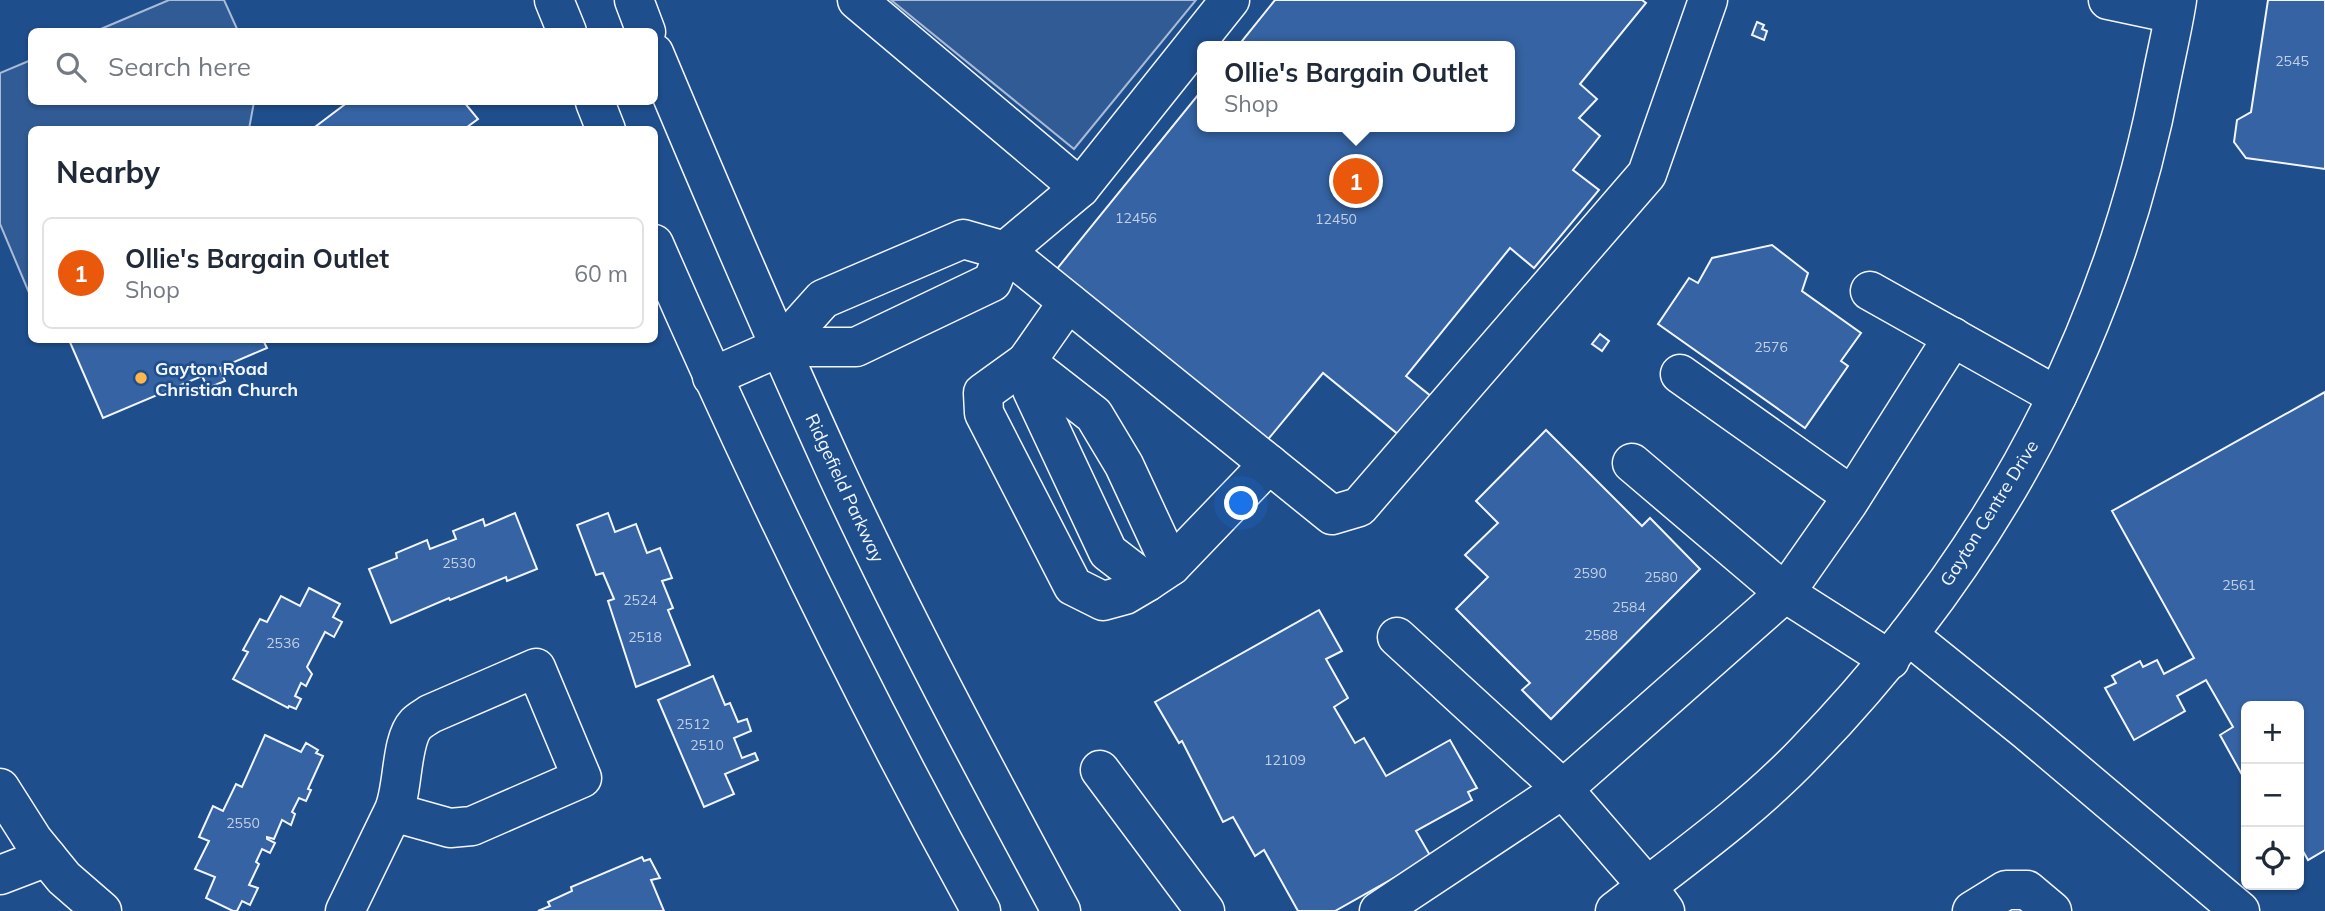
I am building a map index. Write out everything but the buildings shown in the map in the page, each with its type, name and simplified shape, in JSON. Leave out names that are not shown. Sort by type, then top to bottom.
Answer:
[{"type":"street","points":[[554,0],[565,28]]},
{"type":"street","points":[[634,0],[644,28]]},
{"type":"street","points":[[857,0],[1080,188]]},
{"type":"street","points":[[780,347],[822,299],[964,239],[1004,251],[1332,515],[1359,507],[1647,174],[1708,0]]},
{"type":"street","points":[[2108,0],[2175,7]]},
{"type":"street","points":[[712,377],[780,347],[856,347],[992,282],[1004,251],[1080,188],[1213,6]]},
{"type":"street","name":"Gayton Centre Drive","points":[[1615,911],[1656,899],[1806,753],[1899,647],[1965,558],[1987,523],[2016,475],[2076,359],[2114,261],[2150,142],[2175,7]]},
{"type":"street","name":"Ridgefield Parkway","points":[[658,62],[837,474],[921,647],[1061,911]]},
{"type":"street","points":[[596,105],[604,126]]},
{"type":"street","points":[[658,253],[712,377],[839,644],[981,911]]},
{"type":"street","points":[[1870,290],[2057,396]]},
{"type":"street","points":[[1068,302],[1026,362],[983,393],[984,413],[1073,586],[1104,601],[1125,595],[1159,574],[1269,464]]},
{"type":"street","points":[[1379,911],[1563,789],[1785,593],[1852,496],[1953,337]]},
{"type":"street","points":[[1026,362],[1094,415],[1124,465],[1159,574]]},
{"type":"street","points":[[1026,362],[1032,390],[1108,552],[1159,574]]},
{"type":"street","points":[[1680,374],[1852,496]]},
{"type":"street","points":[[1632,463],[1785,593],[1899,647],[2037,739],[2240,911]]},
{"type":"street","points":[[1397,637],[1563,789],[1656,899]]},
{"type":"street","points":[[345,911],[393,812],[398,802],[403,763],[415,725],[430,714],[536,668],[582,778],[472,826],[450,828],[393,812]]},
{"type":"street","points":[[1100,770],[1205,911]]},
{"type":"street","points":[[0,788],[33,840],[64,878],[102,911]]},
{"type":"street","points":[[0,875],[47,857]]},
{"type":"street","points":[[1972,911],[2006,890],[2027,890],[2052,911]]},
{"type":"shaded area","points":[[169,0],[224,0],[237,28],[103,28]]},
{"type":"shaded area","points":[[891,0],[1196,0],[1074,149]]},
{"type":"shaded area","points":[[28,61],[28,105],[253,105],[250,126],[28,126],[28,290],[0,224],[0,73]]},
{"type":"place","name":"Ollie's Bargain Outlet","points":[[1356,181]]},
{"type":"place","name":"Gayton Road Christian Church","points":[[141,378]]}]
